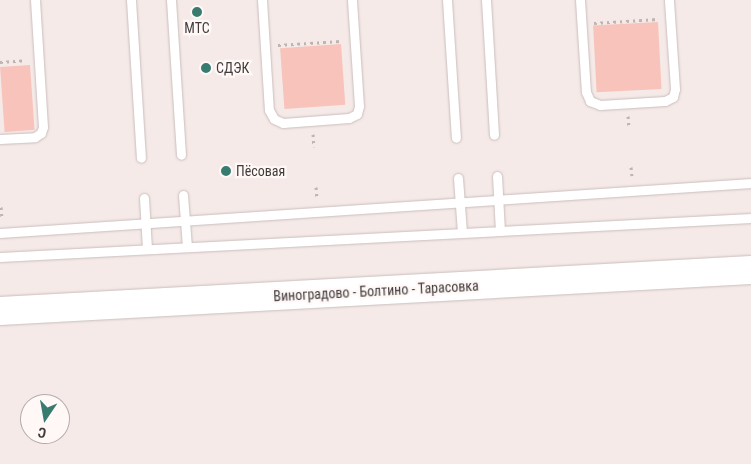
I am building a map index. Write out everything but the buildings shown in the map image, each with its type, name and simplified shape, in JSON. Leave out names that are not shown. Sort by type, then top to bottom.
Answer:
[{"type":"main road","name":"Виноградово - Болтино - Тарасовка","points":[[0,311],[751,270]]},
{"type":"lane","points":[[0,139],[41,133],[35,0]]},
{"type":"lane","points":[[131,0],[141,158]]},
{"type":"lane","points":[[171,0],[181,155]]},
{"type":"lane","points":[[262,0],[269,110],[274,119],[284,122],[349,118],[357,114],[352,0]]},
{"type":"lane","points":[[447,0],[456,138]]},
{"type":"lane","points":[[486,0],[494,135]]},
{"type":"lane","points":[[580,0],[586,92],[590,101],[600,105],[665,100],[673,97],[675,89],[669,0]]},
{"type":"lane","points":[[497,176],[500,231]]},
{"type":"lane","points":[[458,178],[462,233]]},
{"type":"lane","points":[[0,233],[751,183]]},
{"type":"lane","points":[[183,195],[187,247]]},
{"type":"lane","points":[[144,198],[147,249]]},
{"type":"lane","points":[[0,257],[751,218]]},
{"type":"path","points":[[581,24],[670,18]]},
{"type":"path","points":[[265,45],[354,40]]},
{"type":"path","points":[[0,62],[39,59]]},
{"type":"shaded area","points":[[658,22],[662,89],[597,92],[593,25]]},
{"type":"shaded area","points":[[341,44],[345,105],[284,109],[280,48]]},
{"type":"shaded area","points":[[30,65],[35,130],[5,132],[0,67]]},
{"type":"place","name":"МТС","points":[[197,12]]},
{"type":"place","name":"СДЭК","points":[[206,68]]},
{"type":"place","name":"Пёсовая","points":[[226,171]]}]
